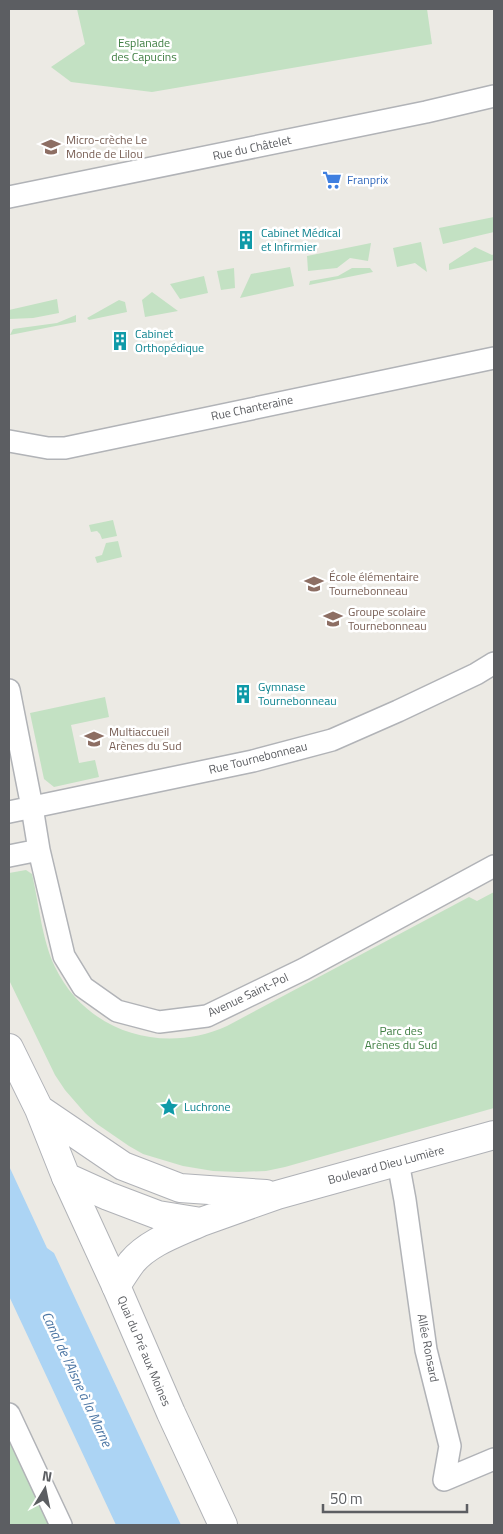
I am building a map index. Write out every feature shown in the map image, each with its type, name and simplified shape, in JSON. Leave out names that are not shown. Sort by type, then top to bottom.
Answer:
[{"type":"main road","points":[[9,1048],[39,1109],[66,1176],[108,1196],[158,1215],[200,1222]]},
{"type":"main road","points":[[39,1109],[123,1166],[180,1188],[277,1195]]},
{"type":"main road","name":"Boulevard Dieu Lumière","points":[[116,1286],[132,1263],[141,1254],[156,1243],[200,1222],[277,1195],[494,1134]]},
{"type":"main road","name":"Quai du Pré aux Moines","points":[[66,1176],[223,1525]]},
{"type":"street","name":"Rue du Châtelet","points":[[9,196],[426,112],[494,96]]},
{"type":"street","name":"Rue Chanteraine","points":[[9,441],[48,448],[65,448],[494,358]]},
{"type":"street","name":"Rue Tournebonneau","points":[[9,812],[254,761],[332,740],[415,703],[476,674],[494,663]]},
{"type":"street","name":"Avenue Saint-Pol","points":[[9,690],[39,850],[64,956],[83,987],[117,1011],[159,1022],[207,1016],[304,970],[494,866]]},
{"type":"street","points":[[9,856],[39,850]]},
{"type":"street","name":"Allée Ronsard","points":[[398,1162],[426,1350],[450,1446],[444,1480],[494,1459]]},
{"type":"street","points":[[9,1414],[61,1525]]},
{"type":"green space","name":"Esplanade des Capucins","points":[[77,9],[427,9],[432,44],[152,92],[71,82],[51,67],[85,44]]},
{"type":"green space","points":[[494,217],[494,232],[443,244],[439,228]]},
{"type":"green space","points":[[421,242],[427,272],[415,263],[397,267],[393,248]]},
{"type":"green space","points":[[371,243],[368,261],[350,258],[337,268],[308,271],[307,256]]},
{"type":"green space","points":[[475,247],[492,255],[494,254],[494,260],[449,270],[449,264]]},
{"type":"green space","points":[[290,267],[294,286],[240,298],[251,274]]},
{"type":"green space","points":[[234,268],[235,288],[221,290],[217,271]]},
{"type":"green space","points":[[352,268],[370,268],[373,272],[309,285],[310,281],[338,276]]},
{"type":"green space","points":[[204,276],[208,293],[180,299],[170,284]]},
{"type":"green space","points":[[152,292],[178,311],[145,317],[142,300]]},
{"type":"green space","points":[[57,299],[59,313],[33,318],[9,319],[9,310]]},
{"type":"green space","points":[[119,300],[125,302],[127,312],[89,320],[87,318]]},
{"type":"green space","points":[[76,315],[76,322],[10,335],[13,329],[57,323]]},
{"type":"green space","points":[[113,520],[117,536],[102,539],[97,531],[91,532],[89,525]]},
{"type":"green space","points":[[118,541],[122,557],[97,563],[95,557],[102,555],[106,543]]},
{"type":"green space","points":[[105,697],[109,717],[71,725],[79,763],[95,760],[99,777],[54,787],[44,779],[30,713]]},
{"type":"green space","name":"Parc des Arènes du Sud","points":[[26,870],[32,874],[44,934],[51,956],[55,967],[69,990],[86,1008],[107,1022],[129,1032],[153,1037],[178,1038],[203,1034],[227,1026],[469,897],[477,901],[494,892],[494,1108],[266,1171],[213,1171],[183,1166],[143,1154],[97,1124],[65,1090],[55,1075],[9,980],[9,873]]},
{"type":"green space","points":[[9,1428],[53,1525],[9,1525]]},
{"type":"water","name":"Canal de l'Aisne à la Marne","points":[[9,1166],[47,1248],[54,1253],[181,1525],[116,1525],[9,1296]]},
{"type":"place","name":"Micro-crèche Le Monde de Lilou","points":[[51,147]]},
{"type":"place","name":"Franprix","points":[[332,180]]},
{"type":"place","name":"Cabinet Médical et Infirmier","points":[[246,240]]},
{"type":"place","name":"Cabinet Orthopédique","points":[[120,341]]},
{"type":"place","name":"École élémentaire Tournebonneau","points":[[314,584]]},
{"type":"place","name":"Groupe scolaire Tournebonneau","points":[[333,619]]},
{"type":"place","name":"Gymnase Tournebonneau","points":[[243,694]]},
{"type":"place","name":"Multiaccueil Arènes du Sud","points":[[94,739]]},
{"type":"place","name":"Luchrone","points":[[169,1107]]}]
